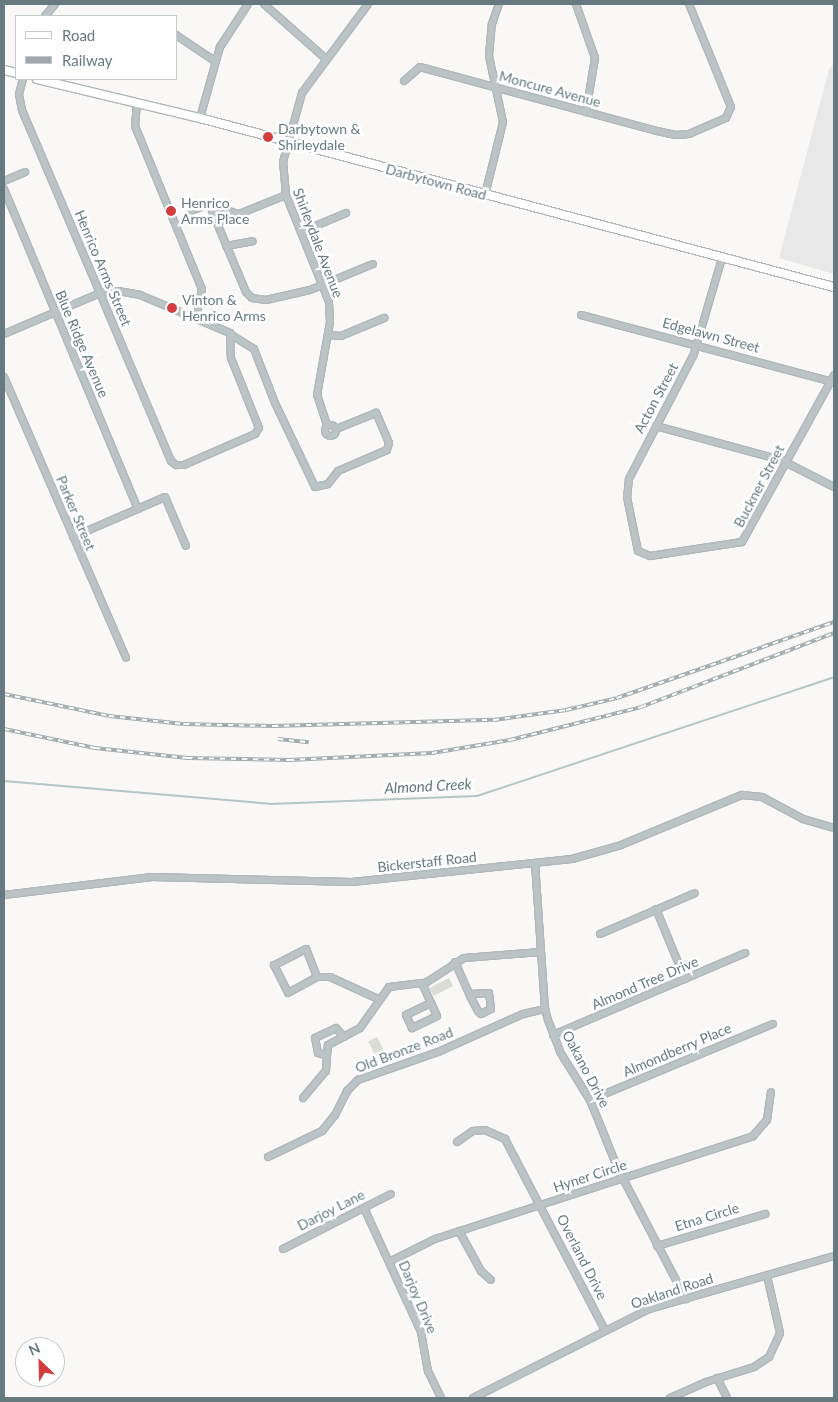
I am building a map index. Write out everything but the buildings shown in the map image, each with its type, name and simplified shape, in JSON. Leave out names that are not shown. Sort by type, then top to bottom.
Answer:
[{"type":"main road","name":"Darbytown Road","points":[[41,80],[200,118],[834,288]]},
{"type":"street","points":[[46,15],[55,4]]},
{"type":"street","points":[[200,118],[216,62],[228,31],[248,4]]},
{"type":"street","points":[[264,4],[325,58]]},
{"type":"street","name":"Shirleydale Avenue","points":[[327,425],[317,394],[324,365],[330,313],[323,285],[286,195],[282,172],[287,142],[302,93],[325,58],[368,4]]},
{"type":"street","points":[[485,195],[503,122],[489,48],[492,24],[499,4]]},
{"type":"street","points":[[576,4],[595,58],[586,112]]},
{"type":"street","name":"Moncure Avenue","points":[[404,81],[420,67],[676,135],[696,132],[727,117],[731,107],[689,4]]},
{"type":"street","points":[[178,36],[216,62]]},
{"type":"street","name":"Henrico Arms Street","points":[[24,80],[19,94],[22,107],[174,465],[184,465],[257,432],[258,425],[230,354],[230,334]]},
{"type":"street","points":[[137,103],[136,126],[202,289],[196,318]]},
{"type":"street","points":[[4,181],[26,172]]},
{"type":"street","name":"Blue Ridge Avenue","points":[[4,189],[138,509]]},
{"type":"street","points":[[217,223],[286,195]]},
{"type":"street","points":[[188,212],[209,204],[238,214]]},
{"type":"street","points":[[209,204],[246,292],[256,300],[266,300],[323,285],[373,264]]},
{"type":"street","points":[[301,232],[346,213]]},
{"type":"street","points":[[226,246],[236,241],[253,241]]},
{"type":"street","name":"Acton Street","points":[[638,551],[627,484],[698,344],[722,258]]},
{"type":"street","points":[[4,334],[100,293],[135,294],[196,318],[230,334],[254,349],[275,403],[315,488],[328,484],[338,470],[387,450],[388,443],[376,413],[336,429],[334,434],[328,435],[325,430],[327,425],[336,429]]},
{"type":"street","name":"Edgelawn Street","points":[[581,315],[833,379]]},
{"type":"street","points":[[328,335],[341,336],[384,318]]},
{"type":"street","name":"Parker Street","points":[[4,377],[126,658]]},
{"type":"street","name":"Buckner Street","points":[[638,551],[650,556],[742,542],[833,379]]},
{"type":"street","points":[[656,426],[786,462],[834,487]]},
{"type":"street","points":[[73,537],[165,498],[186,546]]},
{"type":"street","name":"Bickerstaff Road","points":[[4,895],[152,877],[352,882],[535,862],[599,853],[742,795],[762,797],[803,819],[834,828]]},
{"type":"street","name":"Oakano Drive","points":[[535,862],[545,1009],[553,1035],[567,1064],[590,1100],[623,1179],[686,1299]]},
{"type":"street","points":[[600,934],[694,893]]},
{"type":"street","points":[[656,909],[685,979]]},
{"type":"street","points":[[317,977],[306,949],[274,965],[288,993],[317,977],[346,981],[378,999]]},
{"type":"street","points":[[302,1098],[326,1071],[325,1055],[328,1045],[364,1024],[378,999],[394,985],[422,983],[455,962],[470,957],[541,952]]},
{"type":"street","name":"Almond Tree Drive","points":[[553,1035],[746,953]]},
{"type":"street","points":[[455,962],[470,994]]},
{"type":"street","points":[[422,983],[437,1016],[412,1028],[406,1015],[431,1003]]},
{"type":"street","name":"Old Bronze Road","points":[[268,1157],[322,1131],[335,1115],[347,1091],[358,1080],[438,1052],[523,1014],[545,1009]]},
{"type":"street","name":"Almondberry Place","points":[[590,1100],[773,1024]]},
{"type":"street","points":[[325,1055],[318,1053],[315,1038],[336,1028],[344,1037]]},
{"type":"street","name":"Hyner Circle","points":[[389,1262],[435,1239],[753,1136],[767,1120],[771,1092]]},
{"type":"street","name":"Overland Drive","points":[[457,1142],[480,1130],[503,1137],[541,1205],[605,1330]]},
{"type":"street","name":"Darjoy Lane","points":[[283,1248],[391,1194]]},
{"type":"street","name":"Darjoy Drive","points":[[364,1208],[421,1332],[428,1370],[442,1398]]},
{"type":"street","name":"Etna Circle","points":[[658,1246],[765,1214]]},
{"type":"street","points":[[459,1231],[481,1271],[492,1280]]},
{"type":"street","name":"Oakland Road","points":[[473,1398],[483,1396],[605,1330],[649,1309],[834,1256]]},
{"type":"street","points":[[670,1398],[717,1378],[759,1365],[775,1350],[779,1324],[767,1276]]},
{"type":"street","points":[[717,1378],[727,1398]]},
{"type":"shaded area","points":[[834,64],[834,274],[779,258],[829,69]]},
{"type":"shaded area","points":[[449,978],[453,986],[433,996],[429,988]]},
{"type":"shaded area","points":[[377,1037],[386,1055],[377,1059],[368,1042]]},
{"type":"waterway","name":"Almond Creek","points":[[4,781],[270,804],[477,796],[834,677]]},
{"type":"railway","points":[[4,694],[109,716],[184,724],[273,726],[494,720],[566,710],[617,698],[834,622]]},
{"type":"railway","points":[[4,729],[95,748],[187,758],[289,760],[432,753],[510,740],[641,707],[834,633]]},
{"type":"railway","points":[[278,739],[309,742]]},
{"type":"place","name":"Darbytown & Shirleydale","points":[[268,137]]},
{"type":"place","name":"Henrico Arms Place","points":[[171,211]]},
{"type":"place","name":"Vinton & Henrico Arms","points":[[172,308]]}]
